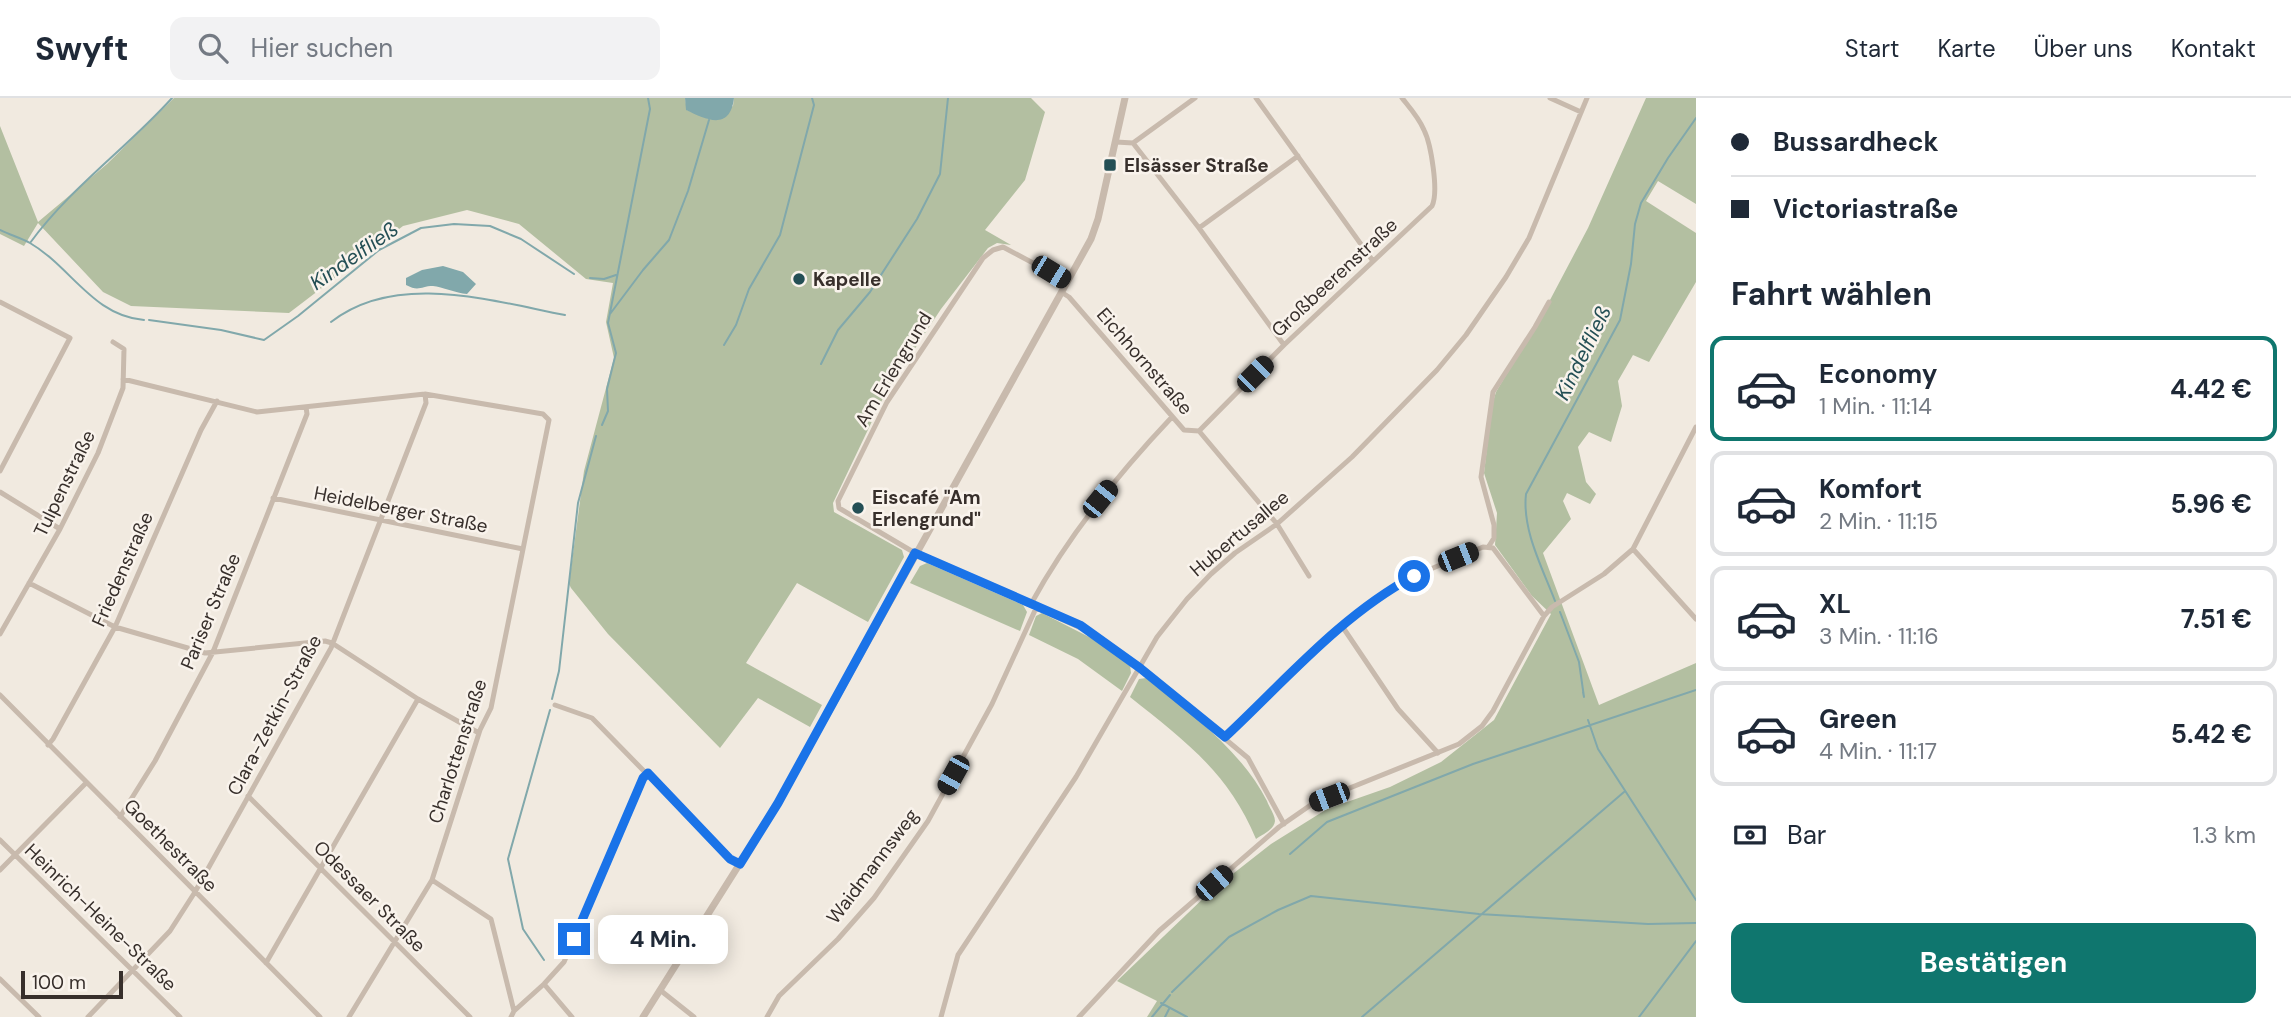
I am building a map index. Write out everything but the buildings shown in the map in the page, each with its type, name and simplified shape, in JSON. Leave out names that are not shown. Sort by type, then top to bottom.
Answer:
[{"type":"street","points":[[643,1017],[778,803],[1095,229],[1125,98]]},
{"type":"street","points":[[1116,142],[1133,143],[1195,98]]},
{"type":"street","points":[[1256,98],[1373,261]]},
{"type":"street","name":"Großbeerenstraße","points":[[1199,431],[1284,345],[1432,206],[1436,194],[1427,139],[1417,118],[1402,98]]},
{"type":"street","points":[[1550,98],[1581,112]]},
{"type":"street","name":"Hubertusallee","points":[[942,1017],[958,955],[1076,777],[1157,637],[1195,590],[1235,553],[1277,524],[1352,457],[1437,370],[1465,335],[1529,238],[1587,98]]},
{"type":"street","points":[[1133,143],[1284,345]]},
{"type":"street","points":[[1199,229],[1298,156]]},
{"type":"street","name":"Am Erlengrund","points":[[915,553],[849,516],[841,511],[838,505],[887,402],[983,258],[993,250],[1003,247],[1067,281]]},
{"type":"street","name":"Eichhornstraße","points":[[1060,292],[1069,297],[1184,430],[1199,431],[1277,524],[1309,576]]},
{"type":"street","points":[[0,302],[69,338],[0,471]]},
{"type":"street","points":[[1225,737],[1376,597],[1442,563],[1489,546],[1494,538],[1494,525],[1481,477],[1493,392],[1549,302]]},
{"type":"street","name":"Tulpenstraße","points":[[0,634],[60,529],[99,453],[118,405],[123,379],[124,349],[113,342]]},
{"type":"street","points":[[123,379],[257,412],[425,394]]},
{"type":"street","name":"Charlottenstraße","points":[[349,1017],[432,880],[479,733],[491,708],[550,421],[543,414],[425,394]]},
{"type":"street","name":"Clara-Zetkin-Straße","points":[[88,1017],[170,931],[195,892],[331,648],[426,403],[425,394]]},
{"type":"street","name":"Friedenstraße","points":[[48,745],[115,627],[201,430],[217,401]]},
{"type":"street","name":"Pariser Straße","points":[[120,817],[155,761],[213,652],[307,414],[306,407]]},
{"type":"street","name":"Waidmannsweg","points":[[767,1017],[779,996],[838,939],[874,898],[928,821],[992,704],[1048,572],[1084,518],[1172,417]]},
{"type":"street","points":[[1079,1017],[1159,931],[1284,824],[1315,803],[1460,744],[1488,720],[1544,616],[1552,607],[1604,574],[1633,549],[1696,427]]},
{"type":"street","points":[[0,492],[60,529]]},
{"type":"street","name":"Heidelberger Straße","points":[[273,498],[523,549]]},
{"type":"street","points":[[1489,546],[1497,552],[1544,616]]},
{"type":"street","points":[[1633,549],[1696,619]]},
{"type":"street","points":[[915,553],[1080,625],[1140,668],[1248,758],[1284,824]]},
{"type":"street","points":[[29,583],[115,627],[205,653],[325,641],[332,643],[418,699],[479,733]]},
{"type":"street","points":[[1342,626],[1398,709],[1438,753]]},
{"type":"street","name":"Goethestraße","points":[[0,695],[320,1017]]},
{"type":"street","points":[[266,963],[418,699]]},
{"type":"street","points":[[555,705],[592,718],[730,859],[740,864]]},
{"type":"street","points":[[512,1014],[564,962],[643,778],[648,773]]},
{"type":"street","points":[[0,870],[86,783]]},
{"type":"street","name":"Odessaer Straße","points":[[248,796],[470,1017]]},
{"type":"street","name":"Heinrich-Heine-Straße","points":[[0,840],[180,1017]]},
{"type":"street","points":[[432,880],[491,919],[512,1014]]},
{"type":"street","points":[[0,979],[39,1017]]},
{"type":"street","points":[[544,984],[572,1017]]},
{"type":"street","points":[[660,990],[694,1017]]},
{"type":"green space","points":[[174,98],[685,98],[687,110],[709,119],[733,106],[734,98],[1031,98],[1045,112],[1025,180],[985,230],[1011,245],[997,243],[988,248],[941,309],[885,394],[833,503],[834,512],[902,550],[904,557],[868,622],[797,583],[746,663],[822,705],[810,727],[758,698],[720,748],[608,634],[571,588],[569,584],[584,471],[614,358],[606,322],[613,283],[586,279],[519,224],[467,210],[403,226],[289,313],[131,306],[103,292],[38,223],[24,246],[0,234],[0,126],[38,222],[107,164]]},
{"type":"green space","points":[[1646,98],[1696,98],[1696,204],[1658,181],[1646,201],[1696,233],[1696,282],[1649,362],[1633,355],[1618,381],[1622,406],[1611,442],[1589,432],[1578,447],[1586,482],[1596,494],[1590,504],[1567,493],[1563,501],[1571,519],[1543,553],[1599,705],[1696,663],[1696,1017],[1147,1017],[1157,1001],[1117,981],[1211,891],[1271,844],[1327,809],[1390,787],[1441,762],[1494,720],[1551,614],[1532,596],[1495,545],[1497,513],[1484,473],[1492,405],[1496,392],[1588,228]]},
{"type":"green space","points":[[927,563],[1023,605],[1027,612],[1020,631],[910,583],[920,566]]},
{"type":"green space","points":[[1042,613],[1091,638],[1130,665],[1131,673],[1122,691],[1078,659],[1029,635],[1036,616]]},
{"type":"green space","points":[[1146,678],[1213,734],[1243,765],[1274,816],[1274,824],[1267,832],[1256,839],[1232,795],[1203,759],[1130,697],[1139,679]]},
{"type":"water","points":[[685,98],[734,98],[728,115],[716,120],[686,110]]},
{"type":"water","points":[[443,266],[463,272],[476,284],[467,294],[433,286],[417,288],[406,285],[406,278],[422,270]]},
{"type":"waterway","points":[[30,243],[63,204],[172,98]]},
{"type":"waterway","name":"Kindelfließ","points":[[602,425],[608,411],[607,389],[616,353],[608,323],[650,109],[648,98]]},
{"type":"waterway","points":[[724,345],[736,325],[749,289],[780,235],[814,105],[812,98]]},
{"type":"waterway","points":[[821,364],[838,330],[870,292],[917,219],[940,174],[948,98]]},
{"type":"waterway","name":"Kindelfließ","points":[[1555,601],[1530,535],[1526,494],[1620,320],[1631,264],[1635,224],[1641,203],[1696,118]]},
{"type":"waterway","points":[[610,314],[669,240],[688,191],[709,120]]},
{"type":"waterway","name":"Kindelfließ","points":[[149,320],[221,330],[264,340],[379,250],[421,228],[454,224],[490,226],[521,239],[574,274]]},
{"type":"waterway","name":"Kindelfließ","points":[[0,230],[45,253],[110,310],[126,317],[144,320]]},
{"type":"waterway","points":[[590,278],[604,279],[616,275]]},
{"type":"waterway","name":"Kindelfließ","points":[[331,322],[357,306],[385,297],[414,294],[476,298],[565,315]]},
{"type":"waterway","points":[[552,699],[559,671],[578,503],[596,436]]},
{"type":"waterway","name":"Kindelfließ","points":[[1560,612],[1579,662],[1584,697],[1583,692]]},
{"type":"waterway","points":[[1290,854],[1327,822],[1473,764],[1696,690]]},
{"type":"waterway","points":[[544,960],[523,929],[508,859],[550,710]]},
{"type":"waterway","name":"Kindelfließ","points":[[1588,720],[1598,749],[1696,900]]},
{"type":"waterway","points":[[1362,1017],[1624,792]]},
{"type":"waterway","points":[[1172,992],[1229,937],[1278,910],[1311,896],[1479,914],[1648,924],[1696,923]]},
{"type":"waterway","points":[[1639,1017],[1696,941]]},
{"type":"waterway","points":[[1152,1017],[1170,995]]},
{"type":"waterway","points":[[1161,1003],[1187,1017]]},
{"type":"waterway","points":[[1165,1017],[1169,1009]]},
{"type":"place","name":"Elsässer Straße","points":[[1110,165]]},
{"type":"place","name":"Kapelle","points":[[799,279]]},
{"type":"place","name":"Eiscafé \"Am Erlengrund\"","points":[[858,508]]},
{"type":"route","points":[[574,939],[643,778],[648,773],[730,859],[740,864],[778,803],[915,553],[1080,625],[1140,668],[1225,737],[1376,597],[1414,576]]}]
